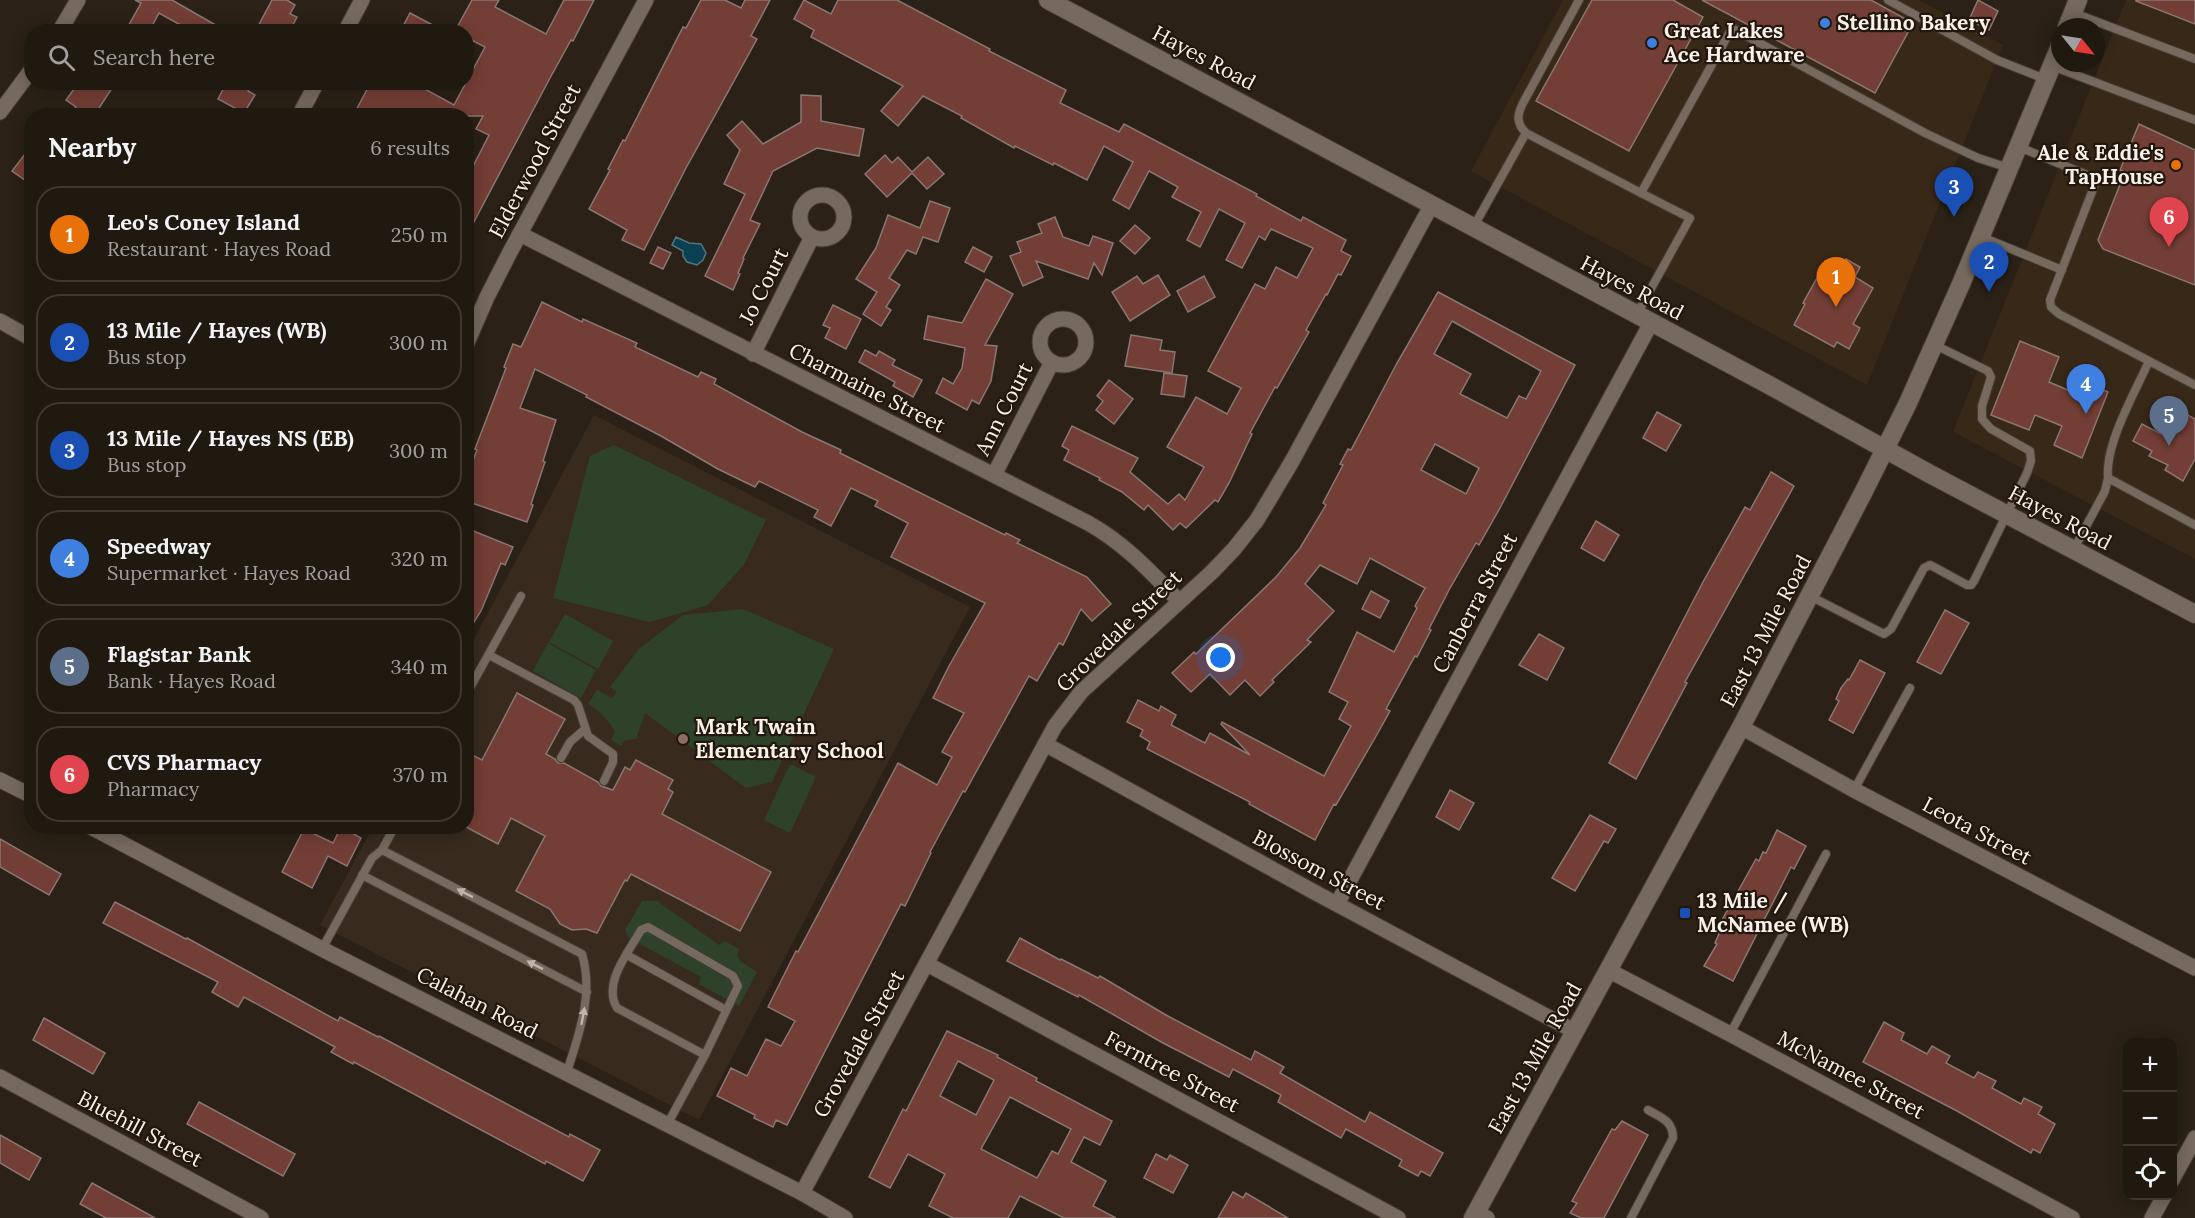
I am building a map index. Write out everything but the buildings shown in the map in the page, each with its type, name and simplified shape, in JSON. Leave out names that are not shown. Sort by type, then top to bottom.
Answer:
[{"type":"main road","name":"Hayes Road","points":[[1048,0],[2073,551],[2195,614]]},
{"type":"main road","name":"East 13 Mile Road","points":[[1479,1216],[1574,1031],[1741,727],[1885,449],[1982,237],[2051,68]]},
{"type":"street","points":[[64,24],[78,0]]},
{"type":"street","points":[[349,24],[362,0]]},
{"type":"street","name":"Elderwood Street","points":[[474,327],[520,234],[646,0]]},
{"type":"street","points":[[0,112],[24,80]]},
{"type":"street","points":[[303,108],[313,90]]},
{"type":"street","name":"Grovedale Street","points":[[802,1193],[1045,744],[1081,692],[1234,549],[1270,501],[1431,206]]},
{"type":"street","name":"Charmaine Street","points":[[520,234],[1105,532],[1143,564],[1179,601]]},
{"type":"street","name":"Jo Court","points":[[753,354],[812,237]]},
{"type":"street","name":"Canberra Street","points":[[1337,904],[1644,320]]},
{"type":"street","points":[[0,321],[24,334]]},
{"type":"street","name":"Ann Court","points":[[994,475],[1052,362]]},
{"type":"street","name":"Leota Street","points":[[1741,727],[1854,790],[2195,968]]},
{"type":"street","name":"Blossom Street","points":[[1045,744],[1574,1031]]},
{"type":"street","points":[[0,780],[24,790]]},
{"type":"street","name":"Calahan Road","points":[[104,834],[322,949],[802,1193],[845,1218]]},
{"type":"street","name":"Ferntree Street","points":[[927,964],[1398,1218]]},
{"type":"street","name":"McNamee Street","points":[[1608,970],[2072,1218]]},
{"type":"street","name":"Bluehill Street","points":[[0,1077],[261,1218]]},
{"type":"street","points":[[2177,1171],[2195,1138]]},
{"type":"street","points":[[2152,1218],[2162,1200]]},
{"type":"lane","points":[[1579,0],[1518,112],[1518,121],[1526,133],[1690,218],[1644,320]]},
{"type":"lane","points":[[1888,0],[1997,60],[2049,73],[2195,120]]},
{"type":"lane","points":[[2073,13],[2195,59]]},
{"type":"lane","points":[[1641,193],[1732,28],[1925,133],[1970,155],[2011,168]]},
{"type":"lane","points":[[1473,228],[1526,133]]},
{"type":"lane","points":[[2019,147],[2097,179],[2050,300],[2054,310],[2195,385]]},
{"type":"lane","points":[[1982,237],[2062,270]]},
{"type":"lane","points":[[1810,596],[1887,634],[1924,568],[1934,567],[1971,585],[2031,461],[2030,451],[1991,429],[1982,419],[1982,406],[1991,377],[1988,371],[1934,345]]},
{"type":"lane","points":[[2073,551],[2105,491],[2112,443],[2149,361]]},
{"type":"lane","points":[[2108,478],[2195,525]]},
{"type":"lane","points":[[474,681],[521,596]]},
{"type":"lane","points":[[489,655],[574,700],[578,705],[588,736],[613,754],[613,762],[603,781]]},
{"type":"lane","points":[[1854,790],[1910,688]]},
{"type":"lane","points":[[561,758],[570,742],[585,729]]},
{"type":"lane","points":[[322,949],[372,858],[382,850],[390,834]]},
{"type":"lane","points":[[382,850],[582,954],[586,967],[587,992],[583,1020],[567,1072]]},
{"type":"lane","points":[[1730,1034],[1826,854]]},
{"type":"lane","points":[[362,875],[587,992]]},
{"type":"lane","points":[[667,1125],[705,1055],[738,986],[733,976],[648,927],[641,930],[613,980],[612,999],[617,1008],[705,1055]]},
{"type":"lane","points":[[627,955],[726,1010]]},
{"type":"lane","points":[[1631,1218],[1673,1138],[1670,1122],[1648,1110]]},
{"type":"shaded area","points":[[1563,0],[1919,0],[2003,45],[1867,385],[1471,171]]},
{"type":"shaded area","points":[[2126,0],[2195,0],[2195,559],[1953,432],[2097,72],[2105,72],[2105,52]]},
{"type":"shaded area","name":"Mark Twain Elementary School","points":[[594,415],[970,607],[699,1120],[320,925],[369,834],[474,834],[474,639]]},
{"type":"green space","points":[[614,445],[766,520],[745,563],[708,605],[650,622],[553,598],[590,456]]},
{"type":"green space","points":[[743,609],[834,649],[772,782],[746,788],[645,713],[636,739],[625,740],[621,746],[611,740],[615,731],[597,710],[588,704],[597,690],[612,698],[617,692],[610,687],[639,649],[683,615]]},
{"type":"green space","points":[[565,614],[613,641],[598,669],[549,642]]},
{"type":"green space","points":[[548,643],[596,670],[581,698],[533,671]]},
{"type":"green space","points":[[790,764],[816,777],[790,833],[764,820]]},
{"type":"green space","points":[[642,901],[657,901],[719,945],[725,941],[739,949],[737,955],[740,961],[757,972],[739,1006],[699,984],[701,977],[629,938],[625,930]]},
{"type":"water","points":[[676,237],[689,243],[701,244],[706,253],[703,260],[697,265],[687,262],[683,251],[672,245]]},
{"type":"place","name":"Stellino Bakery","points":[[1825,23]]},
{"type":"place","name":"Great Lakes Ace Hardware","points":[[1652,43]]},
{"type":"place","name":"Ale & Eddie's TapHouse","points":[[2176,165]]},
{"type":"place","name":"13 Mile / Hayes NS (EB)","points":[[1954,217]]},
{"type":"place","name":"CVS Pharmacy","points":[[2169,247]]},
{"type":"place","name":"13 Mile / Hayes (WB)","points":[[1989,292]]},
{"type":"place","name":"Leo's Coney Island","points":[[1836,307]]},
{"type":"place","name":"Speedway","points":[[2086,414]]},
{"type":"place","name":"Flagstar Bank","points":[[2169,446]]},
{"type":"place","name":"Mark Twain Elementary School","points":[[683,739]]},
{"type":"place","name":"13 Mile / McNamee (WB)","points":[[1685,913]]}]
